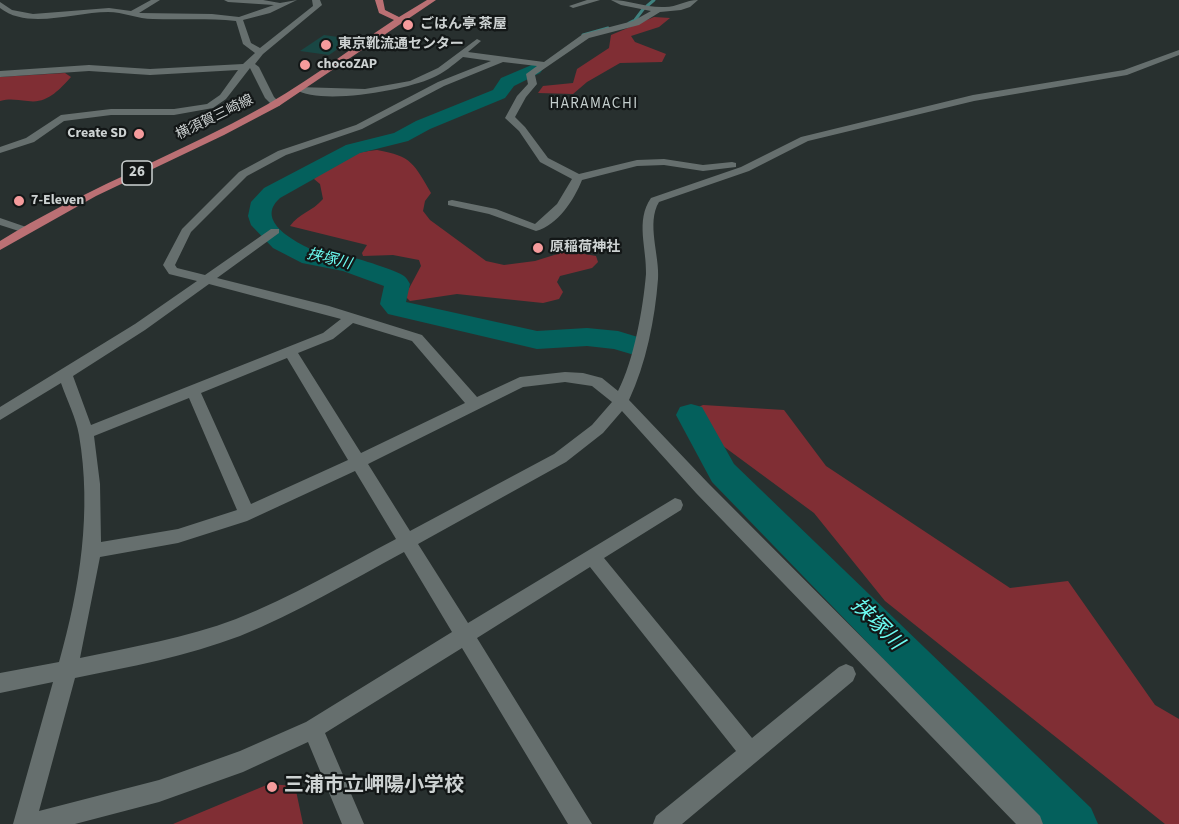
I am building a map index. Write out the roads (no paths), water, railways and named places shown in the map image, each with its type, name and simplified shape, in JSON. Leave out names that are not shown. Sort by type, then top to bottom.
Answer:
[{"type":"main road","points":[[379,0],[382,11],[397,19]]},
{"type":"main road","name":"横須賀三崎線","points":[[0,246],[58,211],[276,104],[397,19],[432,0]]},
{"type":"street","points":[[132,14],[156,0]]},
{"type":"street","points":[[228,0],[249,3],[289,2]]},
{"type":"street","points":[[0,150],[30,140],[61,118],[111,112],[174,112],[210,106],[223,97],[260,52],[316,8],[318,5],[316,0]]},
{"type":"street","points":[[573,6],[596,0]]},
{"type":"street","points":[[615,0],[658,10],[680,8],[694,0]]},
{"type":"street","points":[[0,4],[10,12],[33,16],[108,10],[151,17],[212,16],[239,19],[289,2]]},
{"type":"street","points":[[658,10],[636,23],[586,36],[530,75],[533,84],[522,96],[510,118],[522,129],[544,160],[578,178],[638,163],[664,162],[714,168],[750,160],[763,161]]},
{"type":"street","points":[[239,19],[247,44],[260,52]]},
{"type":"street","points":[[300,89],[345,91],[387,87],[429,76],[477,41]]},
{"type":"street","points":[[0,683],[152,653],[236,628],[294,602],[560,458],[599,429],[622,402],[633,375],[653,271],[648,222],[649,207],[664,195],[745,169],[805,139],[973,98],[1096,79],[1139,68],[1179,52]]},
{"type":"street","points":[[459,54],[546,64]]},
{"type":"street","points":[[475,404],[417,338],[352,317],[172,271],[169,265],[186,231],[243,174],[282,153],[359,127],[441,84],[500,60]]},
{"type":"street","points":[[0,74],[89,68],[150,72],[247,66],[255,67],[270,98],[276,104]]},
{"type":"street","points":[[453,203],[492,211],[536,228],[557,212],[578,178]]},
{"type":"street","points":[[0,221],[25,230]]},
{"type":"street","points":[[0,414],[206,281],[272,234]]},
{"type":"street","points":[[86,433],[328,336],[352,317]]},
{"type":"street","points":[[290,352],[581,824]]},
{"type":"street","points":[[24,824],[76,637],[92,551],[92,484],[86,433],[65,374]]},
{"type":"street","points":[[92,551],[178,536],[247,514],[520,382],[565,377],[597,382],[622,402],[702,488],[1032,824]]},
{"type":"street","points":[[193,391],[247,514]]},
{"type":"street","points":[[31,824],[159,791],[243,761],[313,729],[675,505]]},
{"type":"street","points":[[593,557],[750,752]]},
{"type":"street","points":[[664,824],[846,674]]},
{"type":"street","points":[[313,729],[353,824]]},
{"type":"waterway","name":"挟塚川","points":[[647,6],[654,0]]},
{"type":"waterway","name":"挟塚川","points":[[629,23],[635,20],[644,8]]},
{"type":"waterway","name":"挟塚川","points":[[583,35],[608,28]]},
{"type":"waterway","name":"挟塚川","points":[[534,69],[507,82],[499,94],[423,125],[401,137],[353,149],[333,159],[272,193],[262,202],[259,216],[263,225],[281,243],[311,258],[348,264],[395,281],[397,284],[393,304],[397,308],[537,340],[587,337],[618,340],[631,345]]},
{"type":"waterway","name":"挟塚川","points":[[691,415],[723,473],[1075,824]]},
{"type":"place","name":"ごはん亭 茶屋","points":[[408,25]]},
{"type":"place","name":"東京靴流通センター","points":[[326,45]]},
{"type":"place","name":"chocoZAP","points":[[305,65]]},
{"type":"place","name":"Create SD","points":[[139,134]]},
{"type":"place","name":"7-Eleven","points":[[19,201]]},
{"type":"place","name":"原稲荷神社","points":[[538,248]]},
{"type":"place","name":"三浦市立岬陽小学校","points":[[272,787]]},
{"type":"district","name":"HARAMACHI","points":[[594,105]]}]
